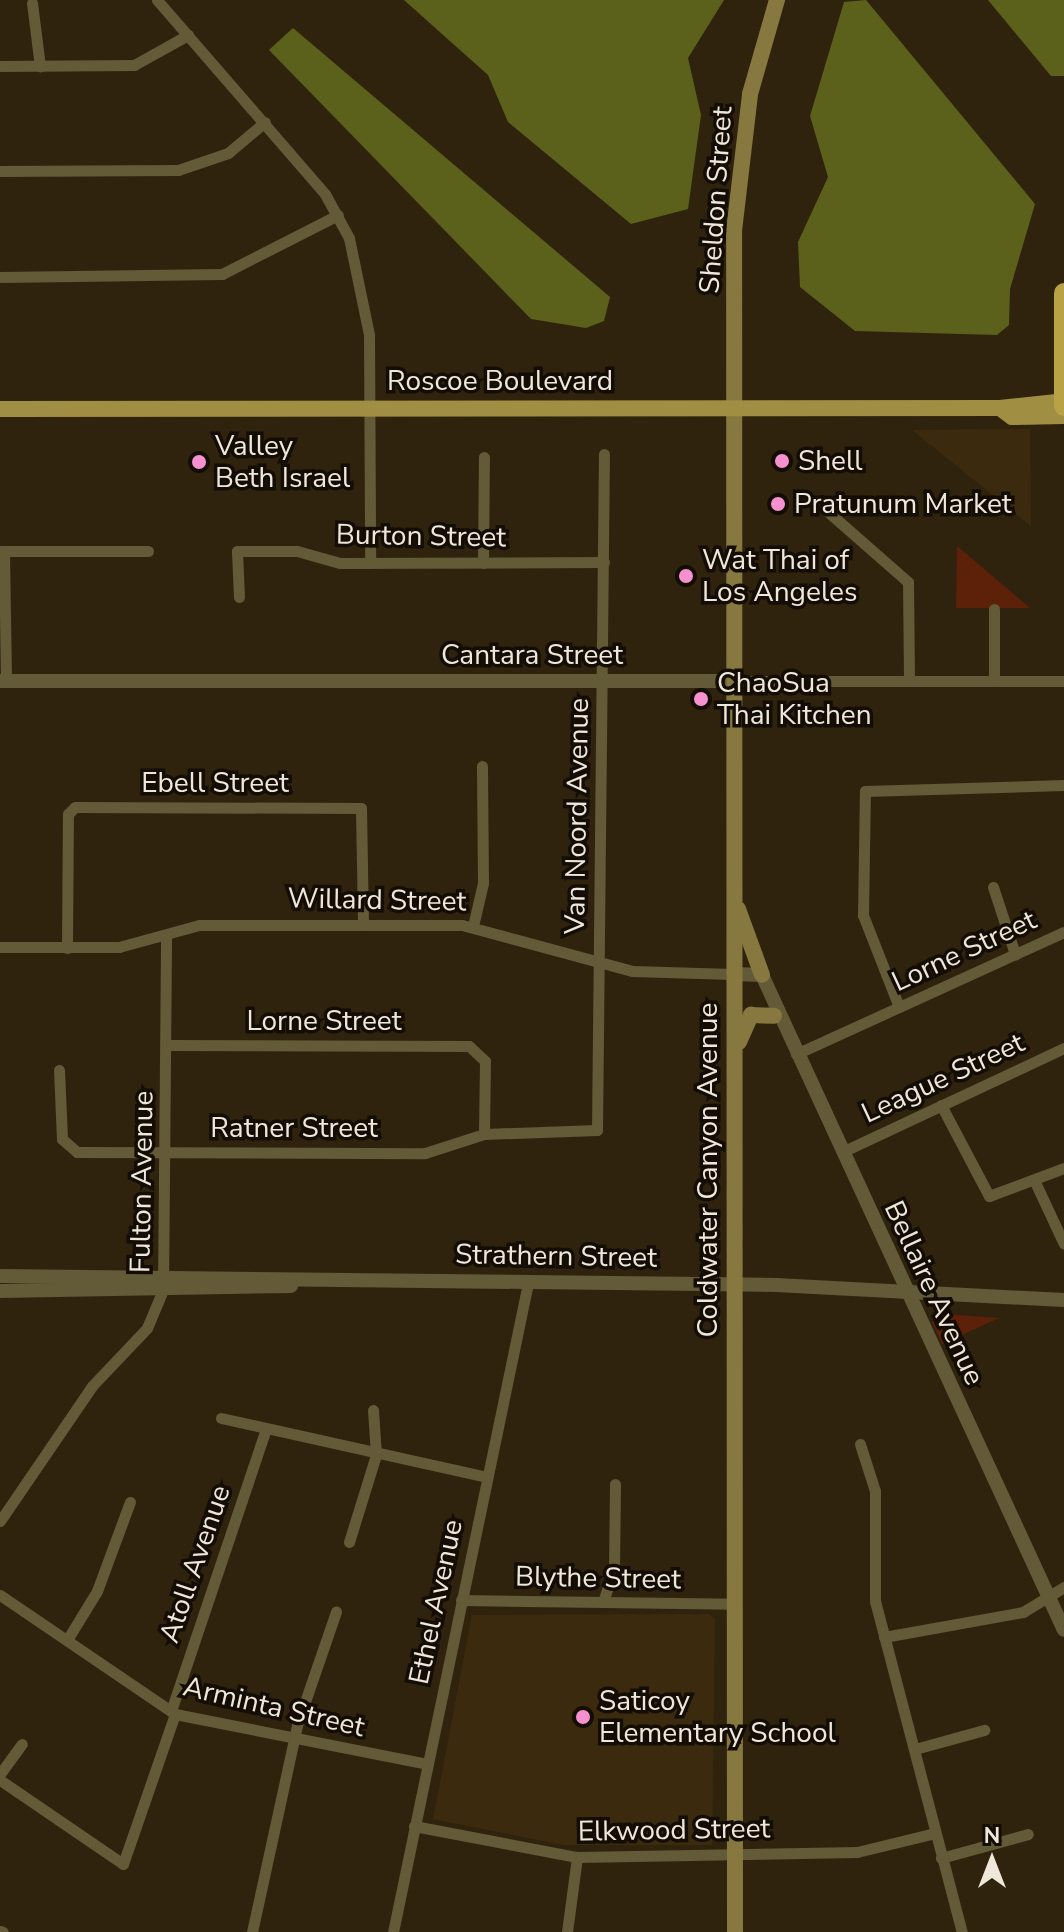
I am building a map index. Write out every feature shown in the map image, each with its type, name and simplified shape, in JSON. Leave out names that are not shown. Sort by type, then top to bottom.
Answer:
[{"type":"highway","points":[[1063,406],[1064,293]]},
{"type":"main road","name":"Sheldon Street","points":[[733,408],[738,176],[750,94],[777,0]]},
{"type":"main road","name":"Roscoe Boulevard","points":[[0,409],[1063,406]]},
{"type":"main road","name":"Coldwater Canyon Avenue","points":[[733,408],[735,1932]]},
{"type":"main road","points":[[733,897],[762,975]]},
{"type":"main road","points":[[733,1063],[744,1021],[756,1012],[774,1016]]},
{"type":"street","points":[[157,0],[265,122],[338,215],[367,311],[370,563]]},
{"type":"street","points":[[32,3],[40,66]]},
{"type":"street","points":[[0,66],[134,65],[188,35]]},
{"type":"street","points":[[0,171],[178,170],[228,153],[265,122]]},
{"type":"street","points":[[0,277],[222,274],[338,215]]},
{"type":"street","name":"Van Noord Avenue","points":[[597,1130],[604,454]]},
{"type":"street","points":[[483,563],[484,457]]},
{"type":"street","points":[[826,510],[908,582],[909,681]]},
{"type":"street","points":[[3,681],[2,551],[148,551]]},
{"type":"street","name":"Burton Street","points":[[239,597],[237,551],[370,563],[604,562]]},
{"type":"street","points":[[994,609],[994,681]]},
{"type":"street","name":"Cantara Street","points":[[3,681],[1064,681]]},
{"type":"street","points":[[473,926],[483,883],[482,766]]},
{"type":"street","points":[[899,1007],[863,915],[865,791],[1064,785]]},
{"type":"street","name":"Ebell Street","points":[[67,948],[70,809],[361,808],[363,923]]},
{"type":"street","points":[[993,887],[1015,954]]},
{"type":"street","name":"Willard Street","points":[[0,947],[119,947],[199,925],[363,923],[473,926],[647,973],[733,974]]},
{"type":"street","name":"Lorne Street","points":[[796,1054],[1064,932]]},
{"type":"street","name":"Fulton Avenue","points":[[0,1521],[92,1386],[147,1328],[164,1283],[168,1152],[166,935]]},
{"type":"street","points":[[733,974],[762,975]]},
{"type":"street","points":[[733,974],[754,978],[796,1054]]},
{"type":"street","name":"Bellaire Avenue","points":[[762,975],[904,1293],[1064,1630]]},
{"type":"street","name":"Lorne Street","points":[[168,1045],[480,1049],[484,1134]]},
{"type":"street","name":"League Street","points":[[842,1152],[1064,1048]]},
{"type":"street","name":"Ratner Street","points":[[59,1070],[68,1149],[425,1153],[484,1134],[597,1130]]},
{"type":"street","points":[[941,1105],[983,1191],[998,1197],[1064,1168]]},
{"type":"street","points":[[1035,1182],[1064,1244]]},
{"type":"street","name":"Strathern Street","points":[[0,1276],[164,1283]]},
{"type":"street","name":"Strathern Street","points":[[0,1291],[335,1279],[734,1284],[1064,1300]]},
{"type":"street","name":"Ethel Avenue","points":[[393,1932],[528,1283]]},
{"type":"street","points":[[349,1542],[376,1455],[373,1410]]},
{"type":"street","points":[[221,1418],[265,1432],[487,1477]]},
{"type":"street","name":"Atoll Avenue","points":[[0,1777],[123,1864],[265,1432]]},
{"type":"street","points":[[860,1444],[875,1491],[875,1601],[962,1932]]},
{"type":"street","points":[[603,1602],[614,1568],[615,1484]]},
{"type":"street","points":[[67,1640],[97,1591],[130,1502]]},
{"type":"street","points":[[884,1637],[1009,1616],[1050,1599],[1064,1587]]},
{"type":"street","name":"Arminta Street","points":[[0,1595],[173,1712],[427,1764]]},
{"type":"street","name":"Blythe Street","points":[[461,1600],[735,1604]]},
{"type":"street","points":[[252,1932],[296,1739],[336,1612]]},
{"type":"street","points":[[915,1749],[984,1730]]},
{"type":"street","points":[[0,1777],[22,1744]]},
{"type":"street","name":"Elkwood Street","points":[[414,1826],[577,1857],[857,1852],[935,1833]]},
{"type":"street","points":[[941,1858],[1028,1834]]},
{"type":"street","points":[[567,1932],[577,1857]]},
{"type":"shaded area","points":[[404,0],[724,0],[688,58],[701,115],[688,209],[631,224],[508,122],[488,75]]},
{"type":"shaded area","points":[[866,0],[1035,204],[1010,289],[1009,325],[997,335],[855,331],[800,287],[798,242],[828,177],[810,116],[844,2]]},
{"type":"shaded area","points":[[988,0],[1064,0],[1064,76],[1051,76]]},
{"type":"shaded area","points":[[293,28],[610,297],[604,321],[586,328],[531,319],[269,50]]},
{"type":"shaded area","points":[[1030,429],[1031,526],[912,430]]},
{"type":"shaded area","points":[[957,546],[1030,608],[956,608]]},
{"type":"shaded area","points":[[939,1314],[999,1318],[942,1344],[932,1322]]},
{"type":"shaded area","name":"Saticoy Elementary School","points":[[709,1614],[715,1619],[712,1845],[564,1845],[433,1819],[472,1615]]},
{"type":"place","name":"Shell","points":[[782,461]]},
{"type":"place","name":"Valley Beth Israel","points":[[199,462]]},
{"type":"place","name":"Pratunum Market","points":[[778,504]]},
{"type":"place","name":"Wat Thai of Los Angeles","points":[[686,576]]},
{"type":"place","name":"ChaoSua Thai Kitchen","points":[[701,699]]},
{"type":"place","name":"Saticoy Elementary School","points":[[583,1717]]}]
